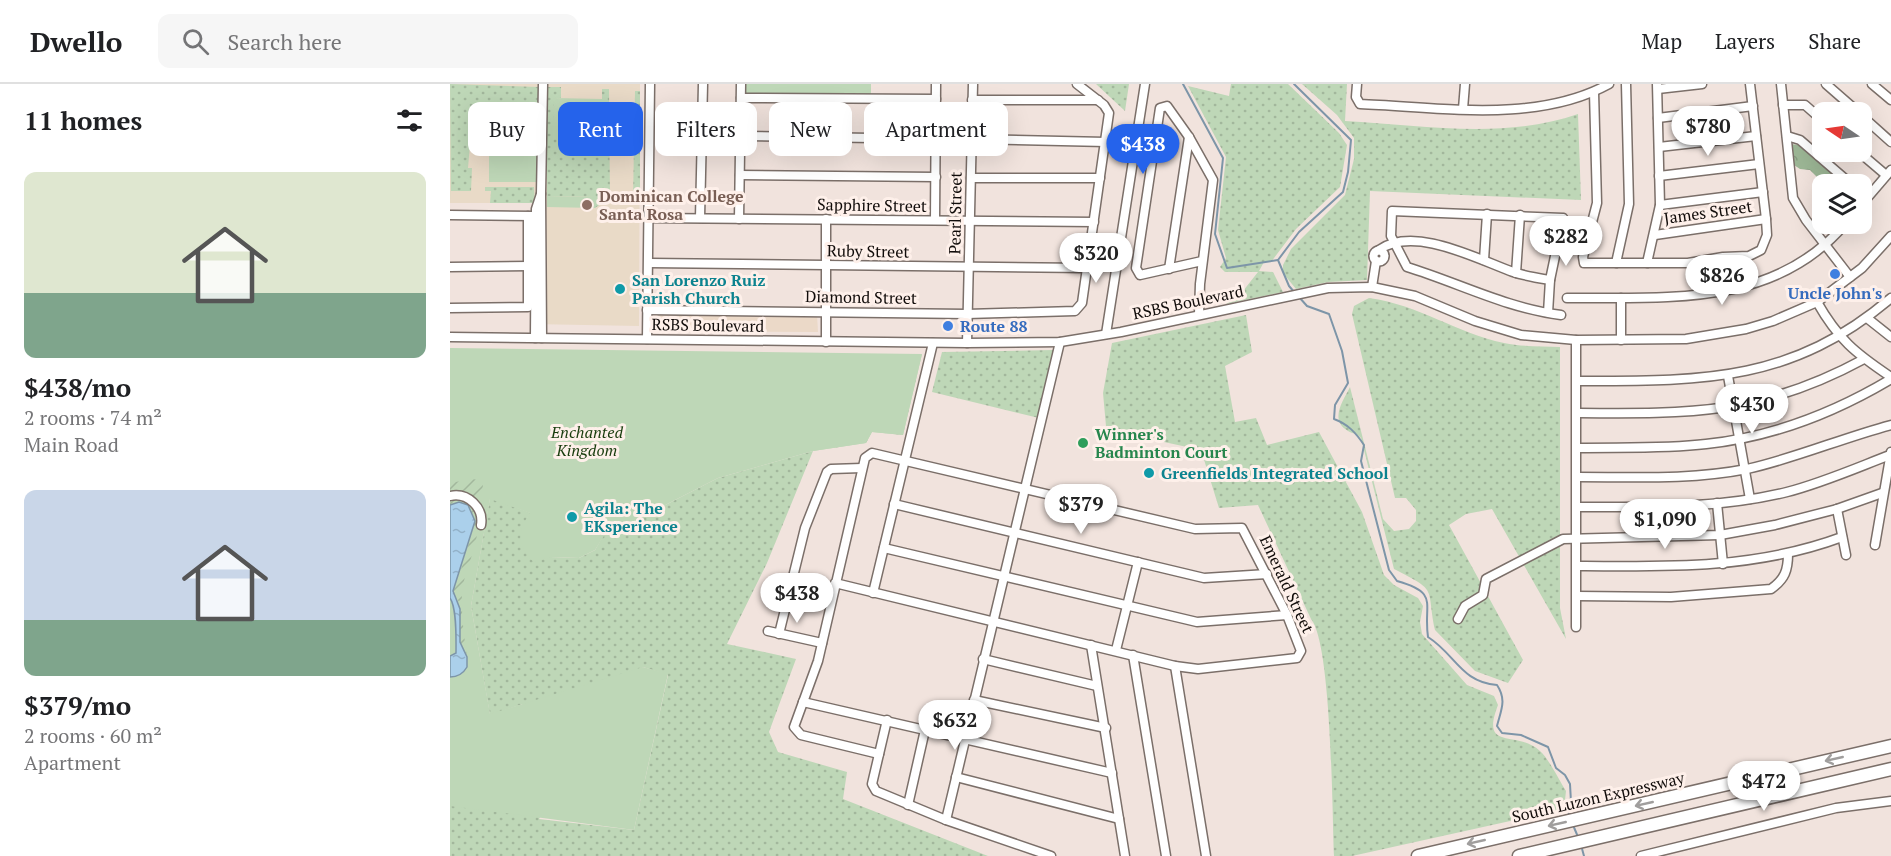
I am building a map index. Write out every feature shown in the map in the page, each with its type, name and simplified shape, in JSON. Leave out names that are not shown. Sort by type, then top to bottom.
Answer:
[{"type":"highway","name":"South Luzon Expressway","points":[[1418,856],[1891,746]]},
{"type":"highway","points":[[1519,856],[1891,769]]},
{"type":"street","points":[[539,338],[536,208],[541,194],[543,84]]},
{"type":"street","points":[[647,339],[650,84]]},
{"type":"street","points":[[700,218],[702,84]]},
{"type":"street","points":[[741,84],[741,102]]},
{"type":"street","points":[[741,98],[936,99],[936,84]]},
{"type":"street","name":"Pearl Street","points":[[972,100],[973,84]]},
{"type":"street","points":[[1077,84],[1098,100],[1109,113],[1087,268]]},
{"type":"street","points":[[1106,334],[1110,276],[1117,262],[1144,84]]},
{"type":"street","points":[[1357,84],[1356,97],[1360,104],[1463,109],[1515,109],[1561,102],[1594,92],[1609,84]]},
{"type":"street","points":[[1463,109],[1465,84]]},
{"type":"street","points":[[1616,263],[1629,204],[1626,84]]},
{"type":"street","points":[[1647,263],[1660,205],[1658,86],[1702,84]]},
{"type":"street","points":[[1594,92],[1597,203],[1583,260],[1587,264],[1688,263],[1755,255],[1765,243],[1766,219],[1750,84]]},
{"type":"street","points":[[1781,84],[1794,198],[1824,244],[1850,278]]},
{"type":"street","points":[[1826,84],[1847,102]]},
{"type":"street","points":[[1872,84],[1891,99]]},
{"type":"street","points":[[972,100],[1098,100]]},
{"type":"street","points":[[1783,105],[1805,105],[1812,111]]},
{"type":"street","points":[[1199,314],[1202,261],[1213,180],[1189,137],[1167,106],[1160,108],[1136,268],[1140,275],[1202,261]]},
{"type":"street","points":[[1658,118],[1753,106]]},
{"type":"street","points":[[1872,125],[1891,142]]},
{"type":"street","points":[[757,136],[864,139]]},
{"type":"street","points":[[1659,147],[1756,136]]},
{"type":"street","points":[[1786,136],[1800,140],[1839,174]]},
{"type":"street","points":[[1169,268],[1189,137]]},
{"type":"street","points":[[1008,140],[1106,142]]},
{"type":"street","points":[[740,156],[740,219]]},
{"type":"street","points":[[935,220],[936,156]]},
{"type":"street","name":"Pearl Street","points":[[967,344],[971,156]]},
{"type":"street","points":[[1872,161],[1889,172],[1872,190]]},
{"type":"street","points":[[1659,176],[1759,164]]},
{"type":"street","points":[[740,175],[936,177]]},
{"type":"street","points":[[971,178],[1100,178]]},
{"type":"street","points":[[1660,205],[1763,192]]},
{"type":"street","points":[[1548,313],[1550,280],[1563,218],[1392,211],[1390,236],[1397,244],[1407,267],[1443,278],[1504,303],[1548,313],[1561,315]]},
{"type":"street","points":[[1484,260],[1487,214]]},
{"type":"street","points":[[450,215],[536,215]]},
{"type":"street","points":[[450,308],[528,307],[529,266],[536,215]]},
{"type":"street","points":[[1516,273],[1520,215]]},
{"type":"street","name":"Sapphire Street","points":[[649,218],[1094,222]]},
{"type":"street","points":[[826,219],[826,342]]},
{"type":"street","name":"James Street","points":[[1654,235],[1766,219]]},
{"type":"street","points":[[1567,298],[1692,297],[1727,292],[1791,268],[1834,234]]},
{"type":"street","name":"RSBS Boulevard","points":[[450,337],[967,344],[1060,342],[1309,291],[1328,288],[1375,287],[1415,296],[1500,330],[1521,335],[1576,340],[1719,335],[1773,321],[1817,302],[1850,278],[1891,236]]},
{"type":"street","points":[[1375,287],[1380,257],[1397,244],[1445,244],[1516,273],[1550,280]]},
{"type":"street","name":"Ruby Street","points":[[649,263],[1087,268]]},
{"type":"street","points":[[450,267],[529,266]]},
{"type":"street","name":"Diamond Street","points":[[648,310],[967,314],[1075,311],[1082,303],[1087,268]]},
{"type":"street","points":[[1621,298],[1621,340]]},
{"type":"street","points":[[1577,381],[1673,381],[1728,376],[1774,365],[1838,337],[1867,318],[1891,298]]},
{"type":"street","points":[[1578,447],[1684,446],[1739,439],[1815,418],[1891,378],[1838,337],[1817,302]]},
{"type":"street","points":[[1867,318],[1891,337]]},
{"type":"street","points":[[1576,340],[1578,447],[1576,627]]},
{"type":"street","points":[[946,820],[1060,342]]},
{"type":"street","points":[[873,593],[933,343]]},
{"type":"street","points":[[1577,413],[1673,414],[1733,407],[1808,387],[1864,359]]},
{"type":"street","points":[[1728,376],[1750,499]]},
{"type":"street","points":[[1578,477],[1673,477],[1744,469],[1781,461],[1891,424]]},
{"type":"street","points":[[879,754],[801,735],[794,726],[822,643],[865,458],[872,453],[1025,489]]},
{"type":"street","points":[[1578,507],[1673,507],[1750,499],[1788,491],[1891,453]]},
{"type":"street","points":[[1875,545],[1882,493],[1891,453]]},
{"type":"street","points":[[779,634],[805,528],[827,472],[831,468],[862,468]]},
{"type":"street","name":"Emerald Street","points":[[1025,489],[1195,529],[1242,528],[1287,615],[1301,651],[1300,655],[1297,658],[1198,669],[1175,666]]},
{"type":"street","points":[[1458,619],[1465,606],[1483,595],[1486,579],[1563,539],[1720,535],[1776,525],[1837,509],[1882,493]]},
{"type":"street","points":[[450,496],[464,497],[477,506],[481,515],[481,525]]},
{"type":"street","points":[[1717,503],[1723,564]]},
{"type":"street","points":[[894,504],[1204,578],[1267,574]]},
{"type":"street","points":[[1837,509],[1846,555]]},
{"type":"street","points":[[1577,566],[1723,564],[1788,554],[1842,537]]},
{"type":"street","points":[[884,548],[1197,622],[1287,615]]},
{"type":"street","points":[[1577,596],[1671,597],[1771,589],[1779,583],[1788,570],[1788,554]]},
{"type":"street","points":[[1116,650],[1138,562]]},
{"type":"street","points":[[835,583],[1175,666],[1206,856]]},
{"type":"street","points":[[768,632],[822,643]]},
{"type":"street","points":[[1091,645],[1125,856]]},
{"type":"street","points":[[1133,655],[1166,856]]},
{"type":"street","points":[[984,659],[1097,686]]},
{"type":"street","points":[[974,700],[1106,728]]},
{"type":"street","points":[[803,702],[1112,773]]},
{"type":"street","points":[[887,720],[873,788],[946,820],[1051,856]]},
{"type":"street","points":[[908,805],[926,730]]},
{"type":"street","points":[[956,777],[1119,819]]},
{"type":"street","points":[[1641,856],[1836,808],[1891,801]]},
{"type":"shaded area","name":"Dominican College Santa Rosa","points":[[450,84],[640,84],[640,102],[558,102],[558,156],[640,156],[639,326],[531,324],[535,203],[450,203]]},
{"type":"shaded area","points":[[652,313],[817,314],[818,332],[652,331]]},
{"type":"green space","points":[[450,84],[539,87],[539,102],[468,102],[468,168],[472,168],[471,191],[451,191],[451,203]]},
{"type":"green space","points":[[744,84],[871,84],[871,99],[744,97]]},
{"type":"green space","points":[[1096,84],[1129,84],[1125,111]]},
{"type":"green space","points":[[1231,84],[1288,84],[1339,133],[1347,145],[1340,187],[1296,229],[1271,262],[1264,262],[1259,271],[1273,272],[1283,292],[1226,304],[1243,291],[1258,272],[1225,272],[1220,267],[1226,258],[1218,230],[1226,157],[1188,86],[1229,96]]},
{"type":"green space","points":[[1302,84],[1347,84],[1345,121],[1492,129],[1550,122],[1578,114],[1581,200],[1370,191],[1367,280],[1328,282],[1296,289],[1283,273],[1283,265],[1291,249],[1345,195],[1354,159],[1354,138],[1337,115]]},
{"type":"green space","points":[[547,87],[561,87],[561,98],[554,98],[560,102],[558,102],[558,156],[610,156],[610,197],[595,208],[595,197],[547,196]]},
{"type":"green space","points":[[602,89],[609,89],[609,102],[602,102]]},
{"type":"green space","points":[[635,91],[640,91],[640,102],[635,102]]},
{"type":"green space","points":[[554,98],[602,99],[602,102],[558,102],[558,131],[553,131]]},
{"type":"green space","points":[[1791,144],[1798,145],[1812,157],[1812,162],[1818,162],[1832,174],[1814,174],[1810,170],[1800,169],[1791,163]]},
{"type":"green space","points":[[489,156],[538,156],[537,182],[489,182]]},
{"type":"green space","points":[[634,156],[640,156],[640,192],[633,199]]},
{"type":"green space","points":[[485,187],[534,187],[535,203],[490,203],[491,191],[485,191]]},
{"type":"green space","points":[[547,196],[595,197],[595,208],[547,207]]},
{"type":"green space","points":[[1369,298],[1405,307],[1470,333],[1504,343],[1560,347],[1560,608],[1566,639],[1492,509],[1466,514],[1449,525],[1523,660],[1508,683],[1475,671],[1435,630],[1428,592],[1418,582],[1394,569],[1361,438],[1342,427],[1339,421],[1339,410],[1350,387],[1383,519],[1394,531],[1409,529],[1416,521],[1416,510],[1406,498],[1395,498],[1352,314],[1354,306]]},
{"type":"green space","points":[[1246,315],[1252,352],[1225,366],[1235,422],[1256,418],[1267,445],[1319,432],[1362,512],[1384,575],[1394,585],[1418,598],[1423,606],[1420,622],[1422,634],[1467,685],[1494,696],[1498,705],[1494,720],[1494,729],[1497,734],[1521,741],[1540,751],[1566,791],[1564,809],[1352,856],[1334,856],[1330,731],[1318,635],[1258,505],[1219,508],[1201,450],[1127,434],[1106,426],[1103,393],[1112,343]]},
{"type":"green space","name":"Enchanted Kingdom","points":[[450,348],[922,354],[903,435],[872,432],[866,443],[813,451],[718,478],[634,521],[607,531],[595,550],[579,558],[551,557],[534,562],[524,550],[520,539],[523,526],[530,513],[490,499],[471,606],[490,714],[643,667],[668,674],[634,830],[450,806]]},
{"type":"green space","points":[[1054,350],[1039,418],[932,392],[942,352]]},
{"type":"green space","points":[[922,354],[903,435],[872,432],[866,443],[813,451]]},
{"type":"green space","points":[[813,451],[767,563],[727,644],[796,659],[769,732],[778,752],[847,772],[843,799],[988,856],[450,856],[450,780],[523,704],[490,715],[471,606],[490,498],[531,513],[527,518],[551,557],[579,558],[595,550],[606,531],[634,521],[718,478]],"holes":[[[643,667],[668,675],[634,830],[539,819]]]},
{"type":"green space","points":[[479,480],[483,485],[480,504],[468,494],[450,493],[450,483]]},
{"type":"green space","points":[[461,499],[471,506],[477,516],[478,528],[462,592],[462,616],[467,657],[461,647],[459,602],[453,591],[467,553],[473,515],[464,503],[450,505],[450,502]]},
{"type":"water","points":[[459,502],[468,505],[475,521],[453,591],[460,609],[460,642],[467,657],[467,667],[460,675],[450,677],[450,656],[456,653],[456,640],[455,616],[450,598],[450,505]]},
{"type":"waterway","points":[[1183,84],[1223,158],[1215,234],[1227,268],[1278,260]]},
{"type":"waterway","points":[[1294,84],[1351,140],[1348,172],[1343,192],[1299,232],[1278,260],[1289,286],[1295,293]]},
{"type":"waterway","points":[[1299,297],[1307,306],[1329,314],[1342,351],[1348,383],[1335,405],[1334,419],[1351,429],[1364,445],[1361,461],[1389,570],[1397,581],[1410,585],[1424,595],[1427,601],[1428,637],[1475,679],[1497,685],[1502,695],[1497,726],[1502,733],[1521,735],[1548,747],[1556,768],[1565,775],[1570,784],[1571,802],[1568,818]]},
{"type":"waterway","points":[[1573,825],[1578,837]]},
{"type":"waterway","points":[[1581,845],[1584,856]]},
{"type":"place","name":"Dominican College Santa Rosa","points":[[587,205]]},
{"type":"place","name":"Uncle John's","points":[[1835,274]]},
{"type":"place","name":"San Lorenzo Ruiz Parish Church","points":[[620,289]]},
{"type":"place","name":"Route 88","points":[[948,326]]},
{"type":"place","name":"Winner's Badminton Court","points":[[1083,443]]},
{"type":"place","name":"Greenfields Integrated School","points":[[1149,473]]},
{"type":"place","name":"Agila: The EKsperience","points":[[572,517]]}]
